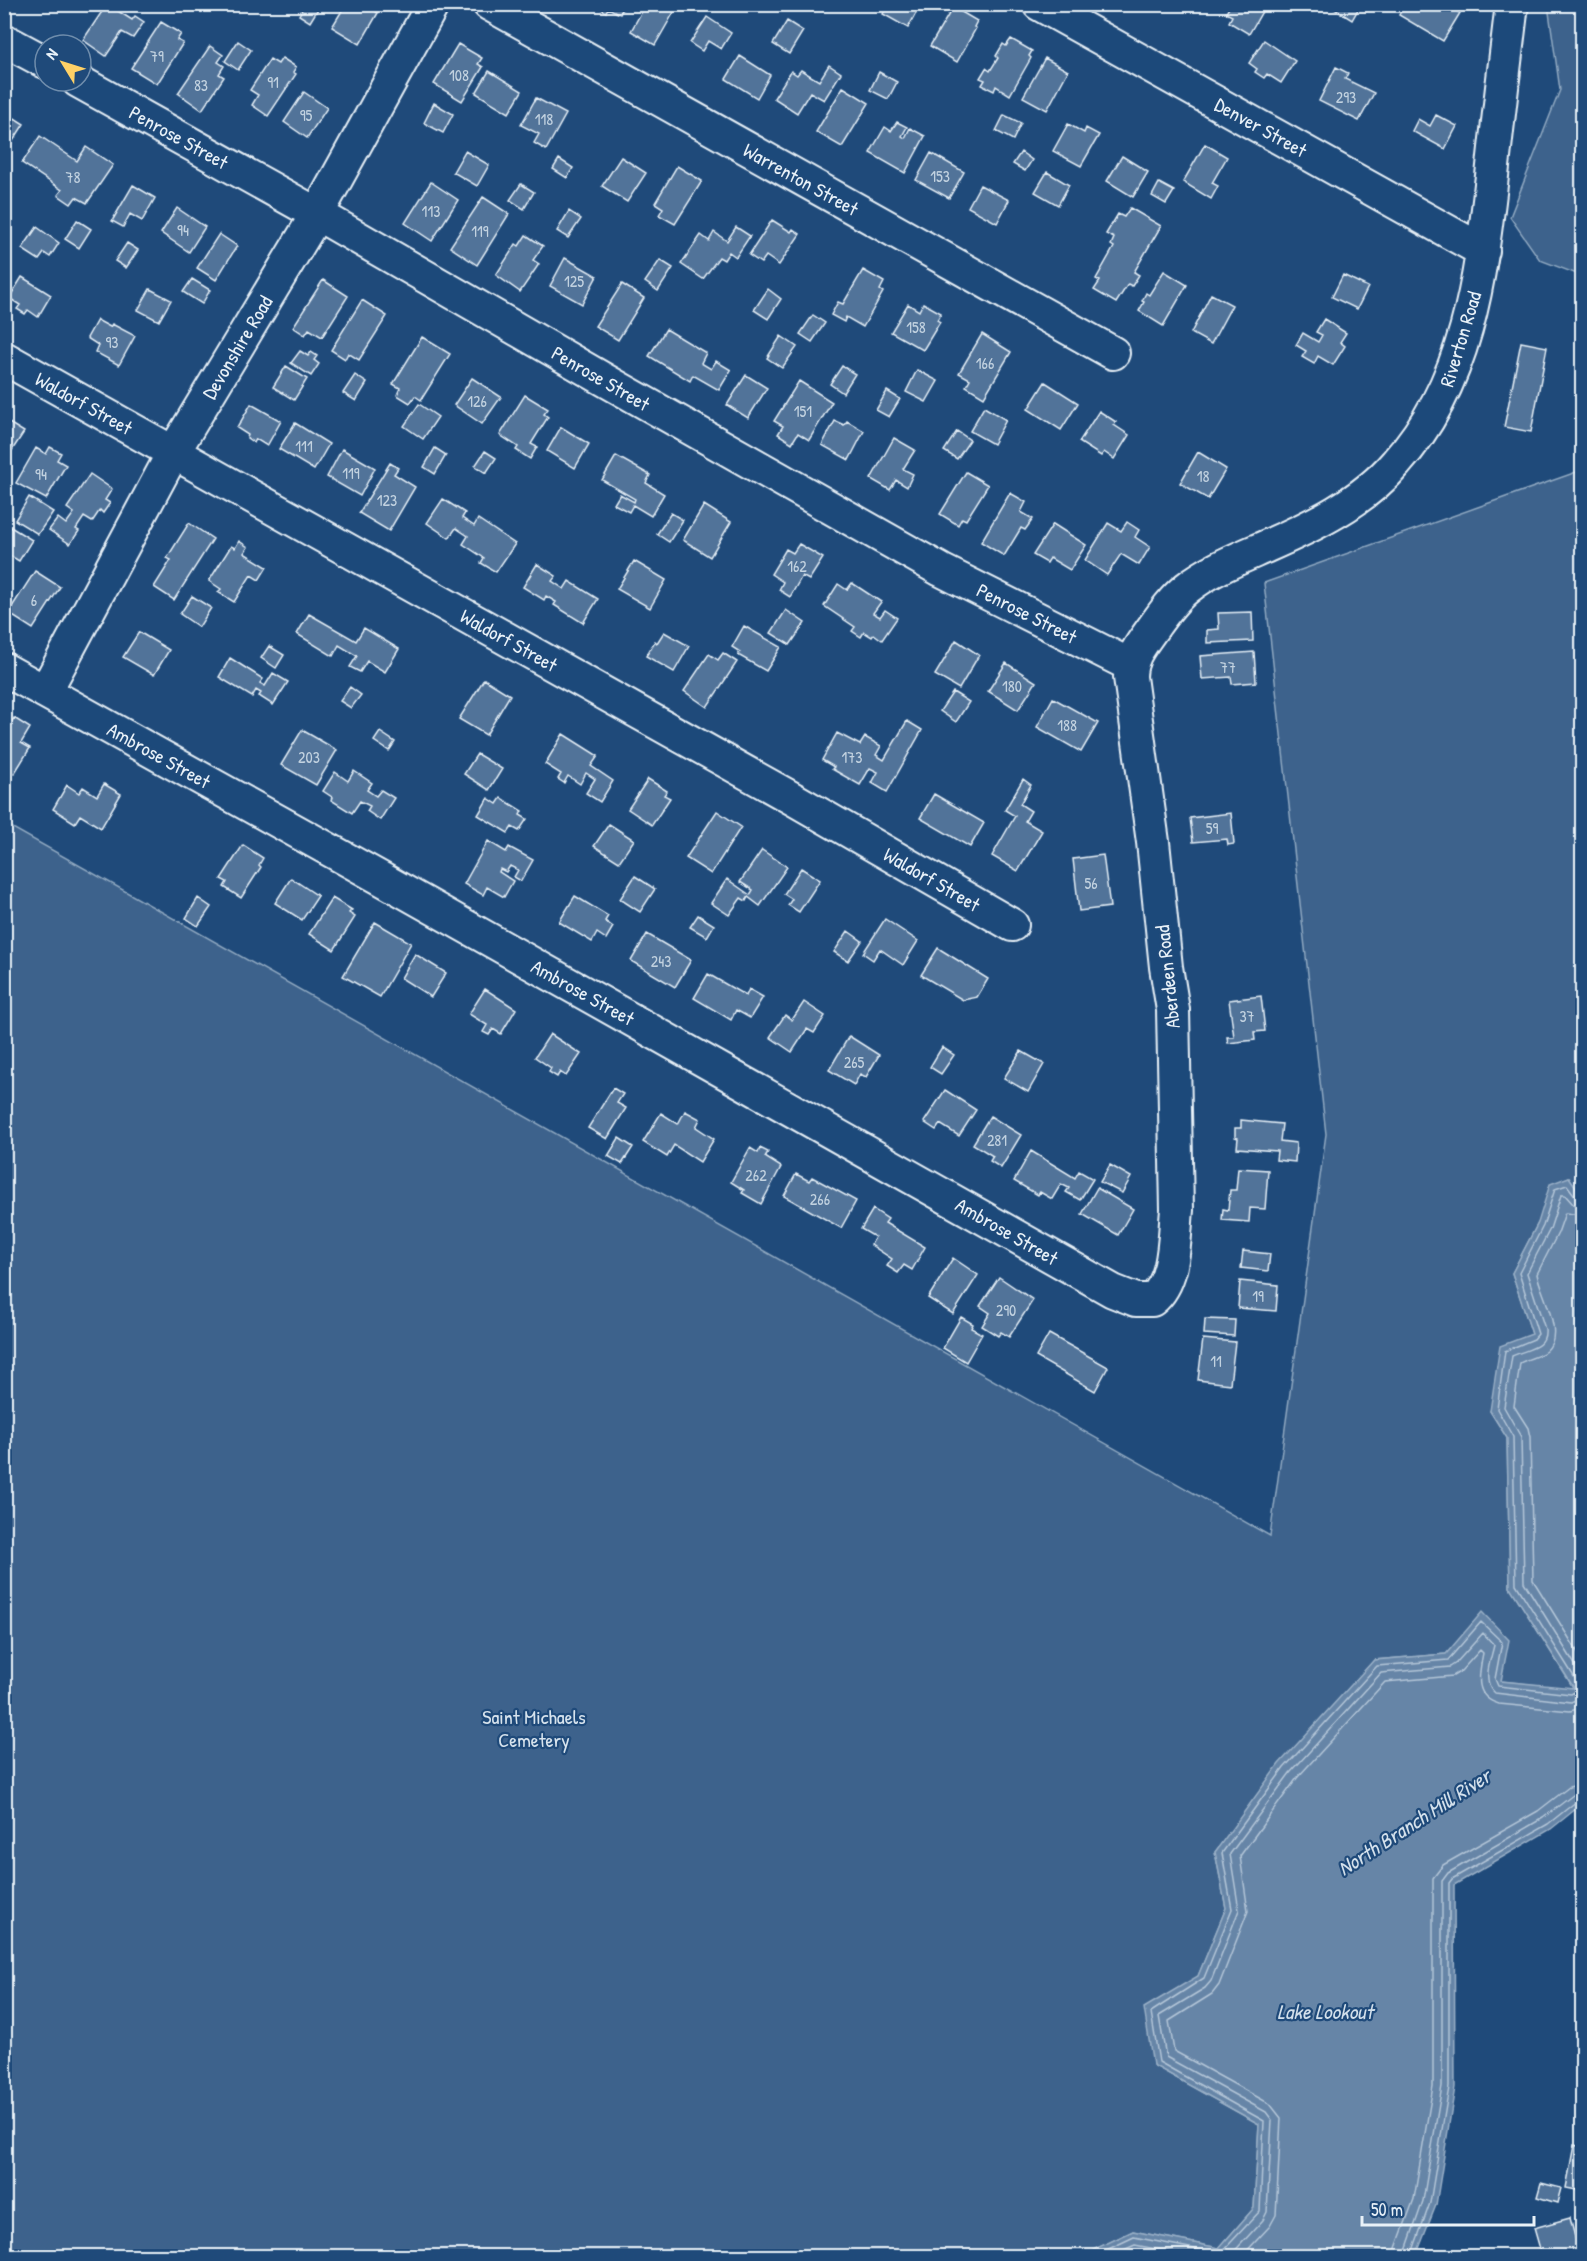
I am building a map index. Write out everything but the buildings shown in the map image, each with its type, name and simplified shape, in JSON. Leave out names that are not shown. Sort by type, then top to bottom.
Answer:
[{"type":"street","name":"Devonshire Road","points":[[45,692],[173,453],[317,214],[433,4]]},
{"type":"street","name":"Warrenton Street","points":[[489,4],[1113,353]]},
{"type":"street","name":"Denver Street","points":[[1039,4],[1483,251]]},
{"type":"street","name":"Riverton Road","points":[[1130,665],[1135,653],[1162,615],[1185,589],[1217,569],[1327,517],[1372,486],[1396,463],[1429,419],[1450,380],[1468,324],[1483,251],[1512,4]]},
{"type":"street","points":[[4,40],[33,56]]},
{"type":"street","name":"Penrose Street","points":[[93,89],[317,214],[942,570],[1130,665]]},
{"type":"street","name":"Waldorf Street","points":[[4,358],[786,795],[1012,925]]},
{"type":"street","name":"Aberdeen Road","points":[[1130,665],[1173,1010],[1177,1210],[1171,1263],[1161,1290]]},
{"type":"street","name":"Ambrose Street","points":[[4,669],[1113,1291],[1136,1300],[1147,1301],[1152,1300],[1161,1290]]},
{"type":"green space","points":[[1548,5],[1582,5],[1582,276],[1540,260],[1510,217],[1560,90]]},
{"type":"green space","name":"Saint Michaels Cemetery","points":[[1582,470],[1582,1196],[1569,1177],[1538,1223],[1512,1273],[1532,1334],[1490,1411],[1507,1438],[1510,1587],[1574,1689],[1500,1681],[1446,1654],[1374,1660],[1215,1852],[1226,1908],[1198,1976],[1153,2065],[1259,2124],[1254,2208],[1219,2248],[1133,2231],[1095,2249],[1090,2256],[5,2256],[4,823],[1270,1536],[1326,1134],[1264,583]]},
{"type":"water","name":"Lake Lookout","points":[[1569,1177],[1582,1196],[1582,1804],[1551,1829],[1454,1885],[1455,2087],[1436,2205],[1416,2256],[1090,2256],[1095,2249],[1133,2231],[1219,2248],[1254,2208],[1259,2124],[1153,2065],[1144,2008],[1198,1976],[1226,1908],[1215,1852],[1279,1764],[1374,1660],[1446,1654],[1482,1612],[1509,1640],[1501,1681],[1574,1688],[1510,1587],[1507,1438],[1490,1411],[1500,1346],[1532,1334],[1512,1273],[1538,1223],[1550,1184]]},
{"type":"water label","name":"North Branch Mill River","points":[[1414,1822]]}]
